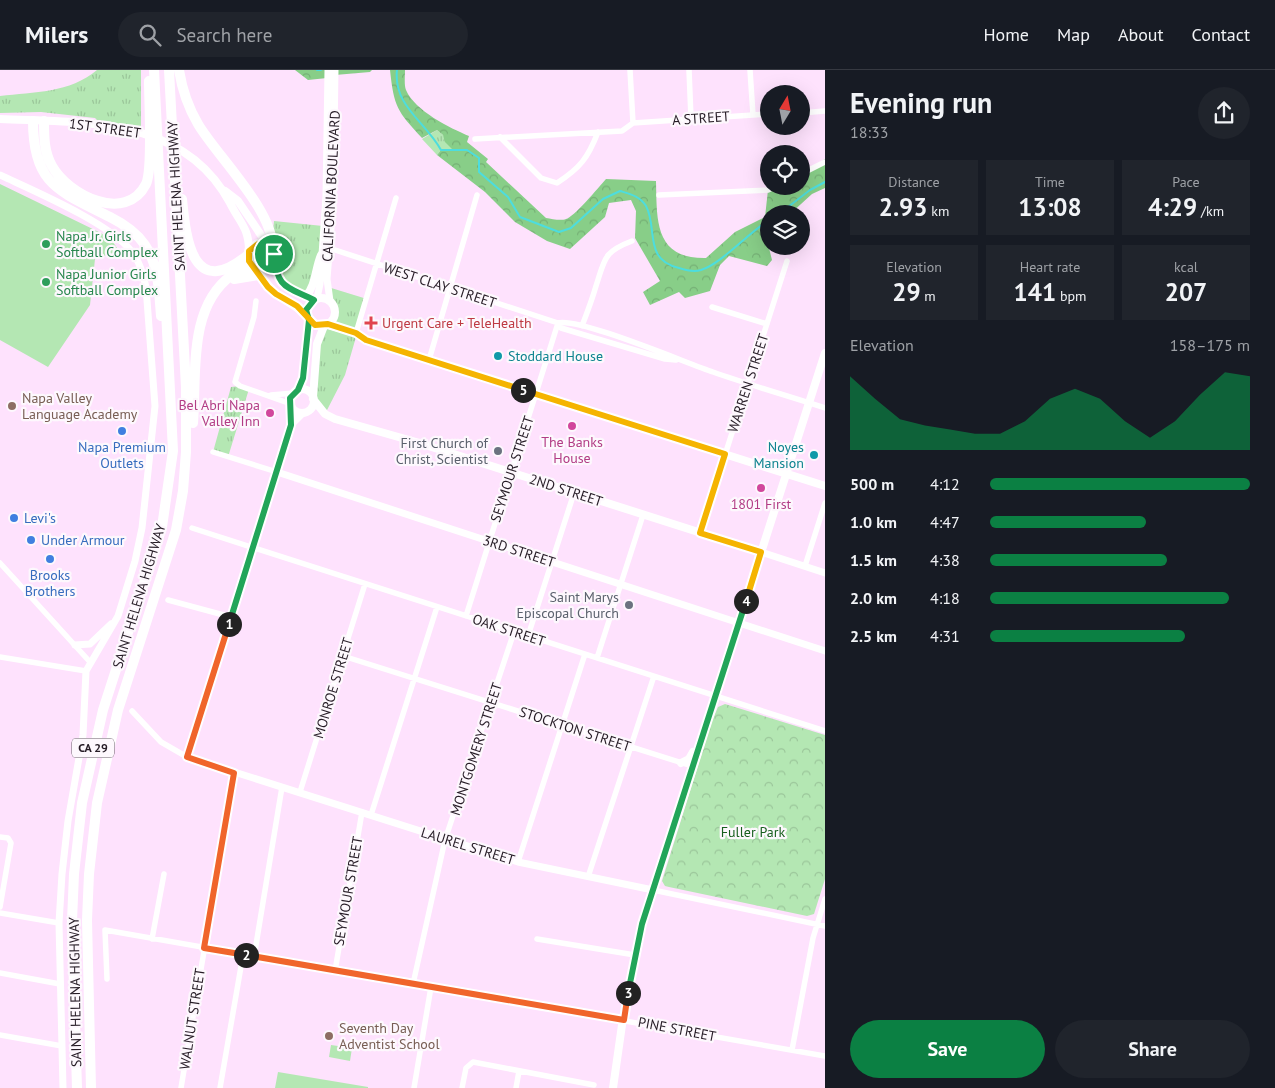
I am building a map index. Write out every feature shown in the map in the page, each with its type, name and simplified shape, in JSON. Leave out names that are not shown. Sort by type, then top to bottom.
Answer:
[{"type":"highway","points":[[44,122],[45,147],[48,158],[60,177],[80,192],[101,202],[117,204],[131,200],[143,188],[149,174],[149,70]]},
{"type":"highway","name":"SAINT HELENA HIGHWAY","points":[[77,1088],[72,921],[74,874],[80,819],[86,780],[101,718],[162,527],[173,451],[173,417],[154,70]]},
{"type":"highway","name":"SAINT HELENA HIGHWAY","points":[[91,1088],[87,920],[90,850],[97,803],[114,725],[176,530],[183,491],[187,416],[169,70]]},
{"type":"highway","points":[[179,70],[183,92],[192,114],[205,136],[255,203],[269,230],[272,252]]},
{"type":"highway","points":[[171,99],[186,238],[192,255],[203,267],[219,270],[233,265],[249,252]]},
{"type":"highway","points":[[33,121],[36,158],[45,176],[51,183],[68,196],[130,228],[141,239],[152,257],[157,279],[173,417]]},
{"type":"highway","points":[[176,530],[188,480],[198,334],[208,306],[224,283],[244,276],[255,269]]},
{"type":"main road","name":"1ST STREET","points":[[0,119],[102,125],[133,130],[164,141],[198,163],[222,188],[238,201],[272,252],[280,282],[284,286],[316,299]]},
{"type":"main road","name":"1ST STREET","points":[[222,188],[249,236],[249,252],[255,269],[276,294],[308,317]]},
{"type":"main road","points":[[249,252],[258,244],[272,252],[267,268],[255,269]]},
{"type":"main road","points":[[306,296],[312,288],[316,265],[321,255]]},
{"type":"main road","points":[[316,299],[330,301],[335,314],[326,325],[317,344],[313,398],[310,410],[303,413],[296,411],[291,405],[303,378],[309,304],[316,299]]},
{"type":"main road","points":[[308,317],[315,325],[326,325],[356,333],[366,340],[825,486]]},
{"type":"main road","points":[[613,1088],[635,955],[653,890],[825,353]]},
{"type":"main road","points":[[296,391],[306,390],[313,398]]},
{"type":"main road","name":"2ND STREET","points":[[313,398],[325,414],[335,419],[761,552]]},
{"type":"main road","points":[[681,763],[692,756],[697,739],[702,735]]},
{"type":"street","name":"CALIFORNIA BOULEVARD","points":[[316,299],[321,255],[326,247],[332,220],[331,79],[328,70]]},
{"type":"street","name":"CALIFORNIA BOULEVARD","points":[[330,301],[327,279],[326,196],[331,79],[335,70]]},
{"type":"street","points":[[630,70],[632,123]]},
{"type":"street","points":[[689,70],[691,118]]},
{"type":"street","points":[[750,70],[753,115]]},
{"type":"street","points":[[810,112],[825,112]]},
{"type":"street","name":"A STREET","points":[[474,139],[622,131],[632,123],[760,115]]},
{"type":"street","points":[[500,137],[541,178],[557,183],[571,174],[589,154],[598,132]]},
{"type":"street","points":[[810,170],[825,162]]},
{"type":"street","points":[[0,175],[108,230],[132,252],[143,275],[149,310],[155,385],[154,426],[140,541],[118,616],[86,671],[84,727],[68,821],[59,923],[63,1088]]},
{"type":"street","points":[[659,195],[760,190]]},
{"type":"street","points":[[428,360],[448,288],[464,246],[478,195]]},
{"type":"street","points":[[326,196],[330,197],[329,216],[332,220]]},
{"type":"street","points":[[356,333],[378,265],[396,198]]},
{"type":"street","points":[[582,326],[597,284],[600,267],[607,256],[619,246],[632,241]]},
{"type":"street","name":"WEST CLAY STREET","points":[[326,247],[558,323],[562,328],[665,359],[678,360]]},
{"type":"street","name":"WARREN STREET","points":[[700,533],[787,261]]},
{"type":"street","points":[[187,757],[291,425],[291,405],[269,395],[240,386],[234,378],[254,317],[256,302]]},
{"type":"street","points":[[712,307],[767,324]]},
{"type":"street","name":"WEST CLAY STREET","points":[[558,323],[564,321],[582,326],[668,354],[678,360]]},
{"type":"street","name":"SEYMOUR STREET","points":[[466,616],[509,472],[558,323]]},
{"type":"street","points":[[678,360],[825,408]]},
{"type":"street","points":[[269,395],[296,391]]},
{"type":"street","points":[[291,425],[303,413]]},
{"type":"street","name":"3RD STREET","points":[[213,452],[825,651]]},
{"type":"street","points":[[528,636],[574,493]]},
{"type":"street","points":[[805,566],[825,503]]},
{"type":"street","points":[[597,658],[643,515]]},
{"type":"street","name":"OAK STREET","points":[[192,528],[825,731]]},
{"type":"street","name":"2ND STREET","points":[[761,552],[825,573]]},
{"type":"street","points":[[0,564],[90,662]]},
{"type":"street","name":"MONROE STREET","points":[[300,792],[365,584]]},
{"type":"street","points":[[168,600],[231,618]]},
{"type":"street","points":[[371,815],[437,607]]},
{"type":"street","points":[[75,645],[90,644],[118,616]]},
{"type":"street","name":"MONTGOMERY STREET","points":[[413,984],[445,840],[514,632]]},
{"type":"street","points":[[518,862],[585,654]]},
{"type":"street","points":[[0,656],[86,671]]},
{"type":"street","name":"STOCKTON STREET","points":[[343,656],[692,766]]},
{"type":"street","points":[[588,877],[629,746],[654,676]]},
{"type":"street","name":"LAUREL STREET","points":[[132,711],[161,742],[187,757],[445,840],[518,862],[825,926]]},
{"type":"street","name":"WALNUT STREET","points":[[181,1088],[234,773]]},
{"type":"street","points":[[254,957],[282,787]]},
{"type":"street","name":"SEYMOUR STREET","points":[[335,971],[362,812]]},
{"type":"street","points":[[0,837],[8,838],[11,843],[0,907]]},
{"type":"street","points":[[152,939],[164,874]]},
{"type":"street","points":[[792,1050],[813,938],[825,899]]},
{"type":"street","points":[[0,912],[59,923]]},
{"type":"street","name":"PINE STREET","points":[[107,979],[105,930],[825,1056]]},
{"type":"street","points":[[537,939],[635,955]]},
{"type":"street","points":[[220,1088],[242,955]]},
{"type":"street","points":[[0,973],[60,984]]},
{"type":"street","points":[[414,1088],[431,987]]},
{"type":"street","points":[[0,1035],[62,1046]]},
{"type":"street","points":[[462,1088],[466,1068],[473,1062],[594,1085]]},
{"type":"street","points":[[516,1088],[519,1071]]},
{"type":"green space","points":[[97,70],[141,70],[141,132],[102,125],[95,118],[41,112],[0,113],[0,96],[39,92],[63,87],[86,78]]},
{"type":"green space","points":[[295,70],[328,70],[327,78],[308,80]]},
{"type":"green space","points":[[335,70],[372,70],[370,72],[335,75]]},
{"type":"green space","points":[[390,70],[405,70],[406,90],[417,105],[434,118],[469,136],[467,142],[488,159],[486,162],[546,218],[566,219],[586,202],[606,179],[656,181],[657,210],[662,234],[676,252],[689,257],[706,258],[735,232],[760,220],[760,255],[771,255],[772,260],[767,266],[729,256],[720,265],[710,291],[685,298],[679,292],[650,305],[643,292],[660,281],[635,238],[636,211],[631,200],[609,203],[605,217],[570,249],[547,241],[515,222],[485,192],[437,155],[441,150],[453,150],[445,142],[443,135],[437,130],[422,138],[398,108],[393,92]]},
{"type":"green space","points":[[437,130],[443,135],[454,151],[441,150],[437,155],[422,139]]},
{"type":"green space","points":[[825,159],[825,188],[812,194],[800,205],[766,205],[767,195],[810,195],[810,168]]},
{"type":"green space","name":"Napa Junior Girls Softball Complex","points":[[0,184],[101,233],[113,242],[119,251],[95,259],[90,305],[48,367],[0,340]]},
{"type":"green space","points":[[274,221],[323,226],[321,255],[306,296],[286,288],[276,273],[273,255]]},
{"type":"green space","points":[[328,287],[367,299],[345,375],[325,414],[313,399],[317,344],[335,314]]},
{"type":"green space","points":[[240,386],[249,389],[228,457],[213,452],[231,387]]},
{"type":"green space","name":"Fuller Park","points":[[725,704],[825,735],[825,879],[814,914],[807,916],[669,887],[665,886],[662,881],[712,721],[718,707]]},
{"type":"green space","points":[[331,1045],[352,1048],[350,1061],[329,1057]]},
{"type":"green space","points":[[278,1072],[368,1087],[368,1088],[275,1088]]},
{"type":"waterway","points":[[397,70],[397,83],[405,104],[441,150],[467,150],[479,158],[479,172],[508,197],[520,217],[559,232],[571,228],[603,199],[620,191],[627,193],[638,198],[646,206],[656,251],[660,258],[668,264],[679,268],[696,271],[709,267],[760,226]]},
{"type":"waterway","points":[[791,205],[810,190],[825,182]]},
{"type":"place","name":"Napa Jr. Girls Softball Complex","points":[[46,244]]},
{"type":"place","name":"Napa Junior Girls Softball Complex","points":[[46,282]]},
{"type":"place","name":"Urgent Care + TeleHealth","points":[[371,323]]},
{"type":"place","name":"Stoddard House","points":[[498,356]]},
{"type":"place","name":"Napa Valley Language Academy","points":[[12,406]]},
{"type":"place","name":"Bel Abri Napa Valley Inn","points":[[270,413]]},
{"type":"place","name":"The Banks House","points":[[572,426]]},
{"type":"place","name":"Napa Premium Outlets","points":[[122,431]]},
{"type":"place","name":"First Church of Christ, Scientist","points":[[498,451]]},
{"type":"place","name":"Noyes Mansion","points":[[814,455]]},
{"type":"place","name":"1801 First","points":[[761,488]]},
{"type":"place","name":"Levi's","points":[[14,518]]},
{"type":"place","name":"Under Armour","points":[[31,540]]},
{"type":"place","name":"Brooks Brothers","points":[[50,559]]},
{"type":"place","name":"Saint Marys Episcopal Church","points":[[629,605]]},
{"type":"place","name":"Seventh Day Adventist School","points":[[329,1036]]},
{"type":"route","points":[[274,254],[266,245],[258,244],[249,251],[249,261],[270,289],[297,306],[306,314],[309,320],[315,325],[324,326],[328,324],[356,333],[366,340],[725,454],[700,533],[761,552],[642,924],[624,1020],[204,948],[234,773],[187,757],[291,425],[290,398],[298,390],[303,378],[309,320],[306,310],[311,301],[314,300],[291,290],[280,282],[275,270],[274,254]]}]
